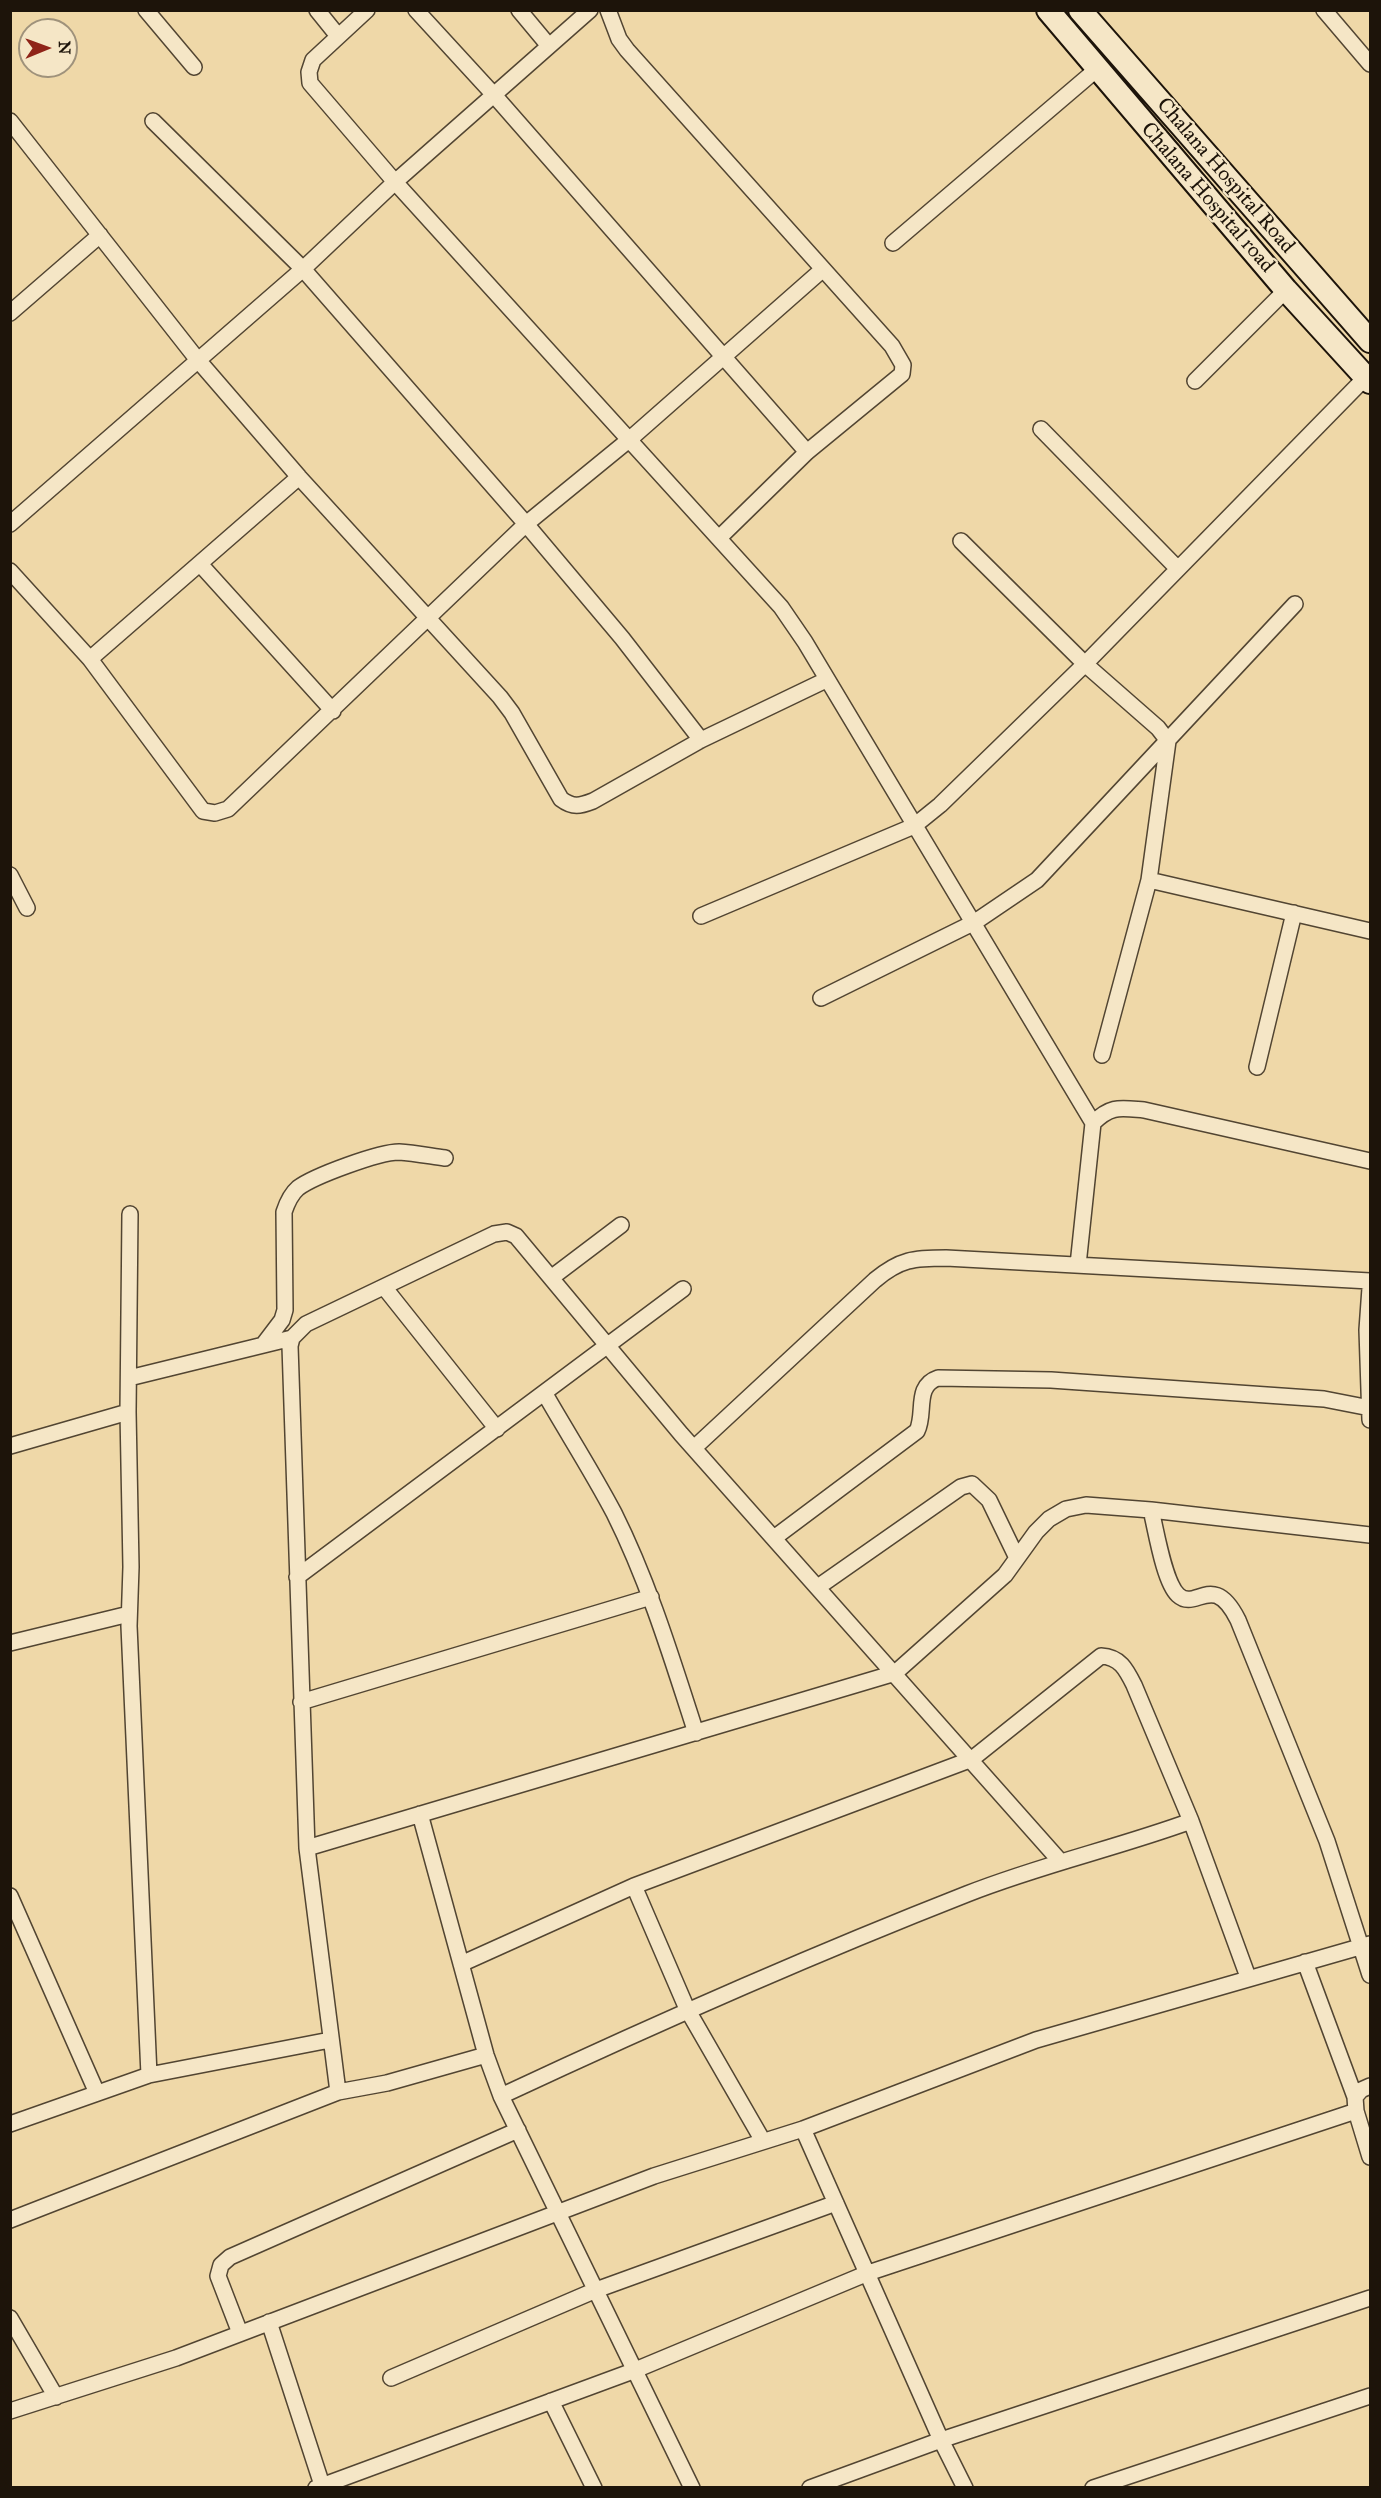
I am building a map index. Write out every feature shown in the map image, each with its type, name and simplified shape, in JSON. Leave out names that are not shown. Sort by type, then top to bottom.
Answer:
[{"type":"street","points":[[146,10],[194,67]]},
{"type":"street","points":[[317,10],[338,36]]},
{"type":"street","points":[[367,10],[313,60],[309,72],[310,83],[395,182],[781,607],[805,642],[1094,1123],[1078,1265]]},
{"type":"street","points":[[416,10],[494,95],[807,452]]},
{"type":"street","points":[[519,10],[549,46]]},
{"type":"street","points":[[10,524],[303,269],[395,182],[590,10]]},
{"type":"street","points":[[608,10],[619,39],[627,50],[892,346],[903,365],[902,374],[807,452],[718,538]]},
{"type":"street","name":"Chalana Hospital road","points":[[1048,10],[1286,290],[1368,380]]},
{"type":"street","name":"Chalana Hospital Road","points":[[1080,10],[1371,341]]},
{"type":"street","points":[[1324,10],[1371,64]]},
{"type":"street","points":[[1340,10],[1340,29]]},
{"type":"street","points":[[893,243],[1097,69]]},
{"type":"street","points":[[153,121],[303,269],[526,524],[622,638],[701,740]]},
{"type":"street","points":[[10,122],[197,359],[299,477],[512,713],[561,799],[568,805],[579,807],[593,801],[701,740],[826,680]]},
{"type":"street","points":[[10,313],[100,235]]},
{"type":"street","points":[[10,571],[90,659],[203,811],[215,813],[228,809],[526,524],[630,439],[822,270]]},
{"type":"street","points":[[1195,381],[1286,290]]},
{"type":"street","points":[[701,916],[914,826],[940,805],[1085,664],[1368,380]]},
{"type":"street","points":[[1041,429],[1178,570]]},
{"type":"street","points":[[90,659],[299,477]]},
{"type":"street","points":[[962,541],[1085,664],[1158,728],[1168,741],[1149,880],[1102,1055]]},
{"type":"street","points":[[200,564],[333,711]]},
{"type":"street","points":[[821,998],[975,922],[1036,880],[1295,604]]},
{"type":"street","points":[[10,875],[27,908]]},
{"type":"street","points":[[1149,880],[1371,932]]},
{"type":"street","points":[[1257,1067],[1294,913]]},
{"type":"street","points":[[1094,1123],[1105,1112],[1117,1108],[1144,1110],[1371,1161]]},
{"type":"street","points":[[263,1345],[285,1310],[284,1212],[297,1189],[314,1179],[379,1154],[398,1152],[445,1158]]},
{"type":"street","points":[[130,1214],[131,1567],[129,1614],[149,2075]]},
{"type":"street","points":[[551,1278],[621,1225]]},
{"type":"street","points":[[338,2092],[307,1848],[290,1346],[292,1338],[306,1324],[494,1234],[507,1232],[516,1236],[694,1448],[1060,1861]]},
{"type":"street","points":[[694,1448],[893,1265],[914,1258],[946,1257],[1371,1281]]},
{"type":"street","points":[[384,1287],[497,1429]]},
{"type":"street","points":[[1371,1288],[1367,1330],[1371,1420]]},
{"type":"street","points":[[297,1577],[683,1290]]},
{"type":"street","points":[[129,1378],[292,1338]]},
{"type":"street","points":[[774,1538],[917,1431],[923,1420],[924,1388],[930,1380],[938,1378],[1098,1383],[1324,1400],[1370,1408]]},
{"type":"street","points":[[545,1394],[613,1512],[651,1597],[696,1733]]},
{"type":"street","points":[[10,1446],[129,1412]]},
{"type":"street","points":[[818,1587],[961,1487],[972,1484],[989,1500],[1017,1558]]},
{"type":"street","points":[[307,1848],[895,1674],[1005,1575],[1036,1532],[1049,1519],[1066,1509],[1086,1505],[1151,1510],[1371,1535]]},
{"type":"street","points":[[1151,1510],[1171,1585],[1179,1596],[1190,1600],[1206,1594],[1219,1595],[1230,1603],[1327,1841],[1365,1946],[1371,1976]]},
{"type":"street","points":[[301,1702],[651,1597]]},
{"type":"street","points":[[10,1643],[129,1614]]},
{"type":"street","points":[[460,1964],[634,1886],[972,1759],[1101,1656],[1112,1657],[1124,1666],[1134,1685],[1191,1821],[1248,1977]]},
{"type":"street","points":[[420,1814],[486,2055],[501,2096],[559,2212],[633,2371],[692,2487]]},
{"type":"street","points":[[501,2096],[687,2009],[968,1894],[1060,1861],[1151,1836],[1191,1821]]},
{"type":"street","points":[[634,1886],[687,2009],[763,2141]]},
{"type":"street","points":[[10,1896],[97,2093]]},
{"type":"street","points":[[10,2411],[176,2358],[654,2176],[803,2129],[1036,2040],[1248,1977],[1365,1946]]},
{"type":"street","points":[[1305,1962],[1355,2104],[1371,2157]]},
{"type":"street","points":[[12,2120],[149,2075],[330,2040]]},
{"type":"street","points":[[10,2220],[338,2092],[387,2084],[486,2055]]},
{"type":"street","points":[[269,2322],[319,2486],[633,2371],[868,2273],[1355,2104],[1361,2090],[1371,2086]]},
{"type":"street","points":[[803,2129],[941,2440],[965,2487]]},
{"type":"street","points":[[240,2333],[218,2276],[220,2265],[230,2257],[518,2130]]},
{"type":"street","points":[[391,2378],[596,2290],[837,2203]]},
{"type":"street","points":[[810,2487],[941,2440],[1371,2298]]},
{"type":"street","points":[[10,2318],[56,2397]]},
{"type":"street","points":[[1093,2487],[1371,2396]]},
{"type":"street","points":[[551,2401],[594,2487]]}]
